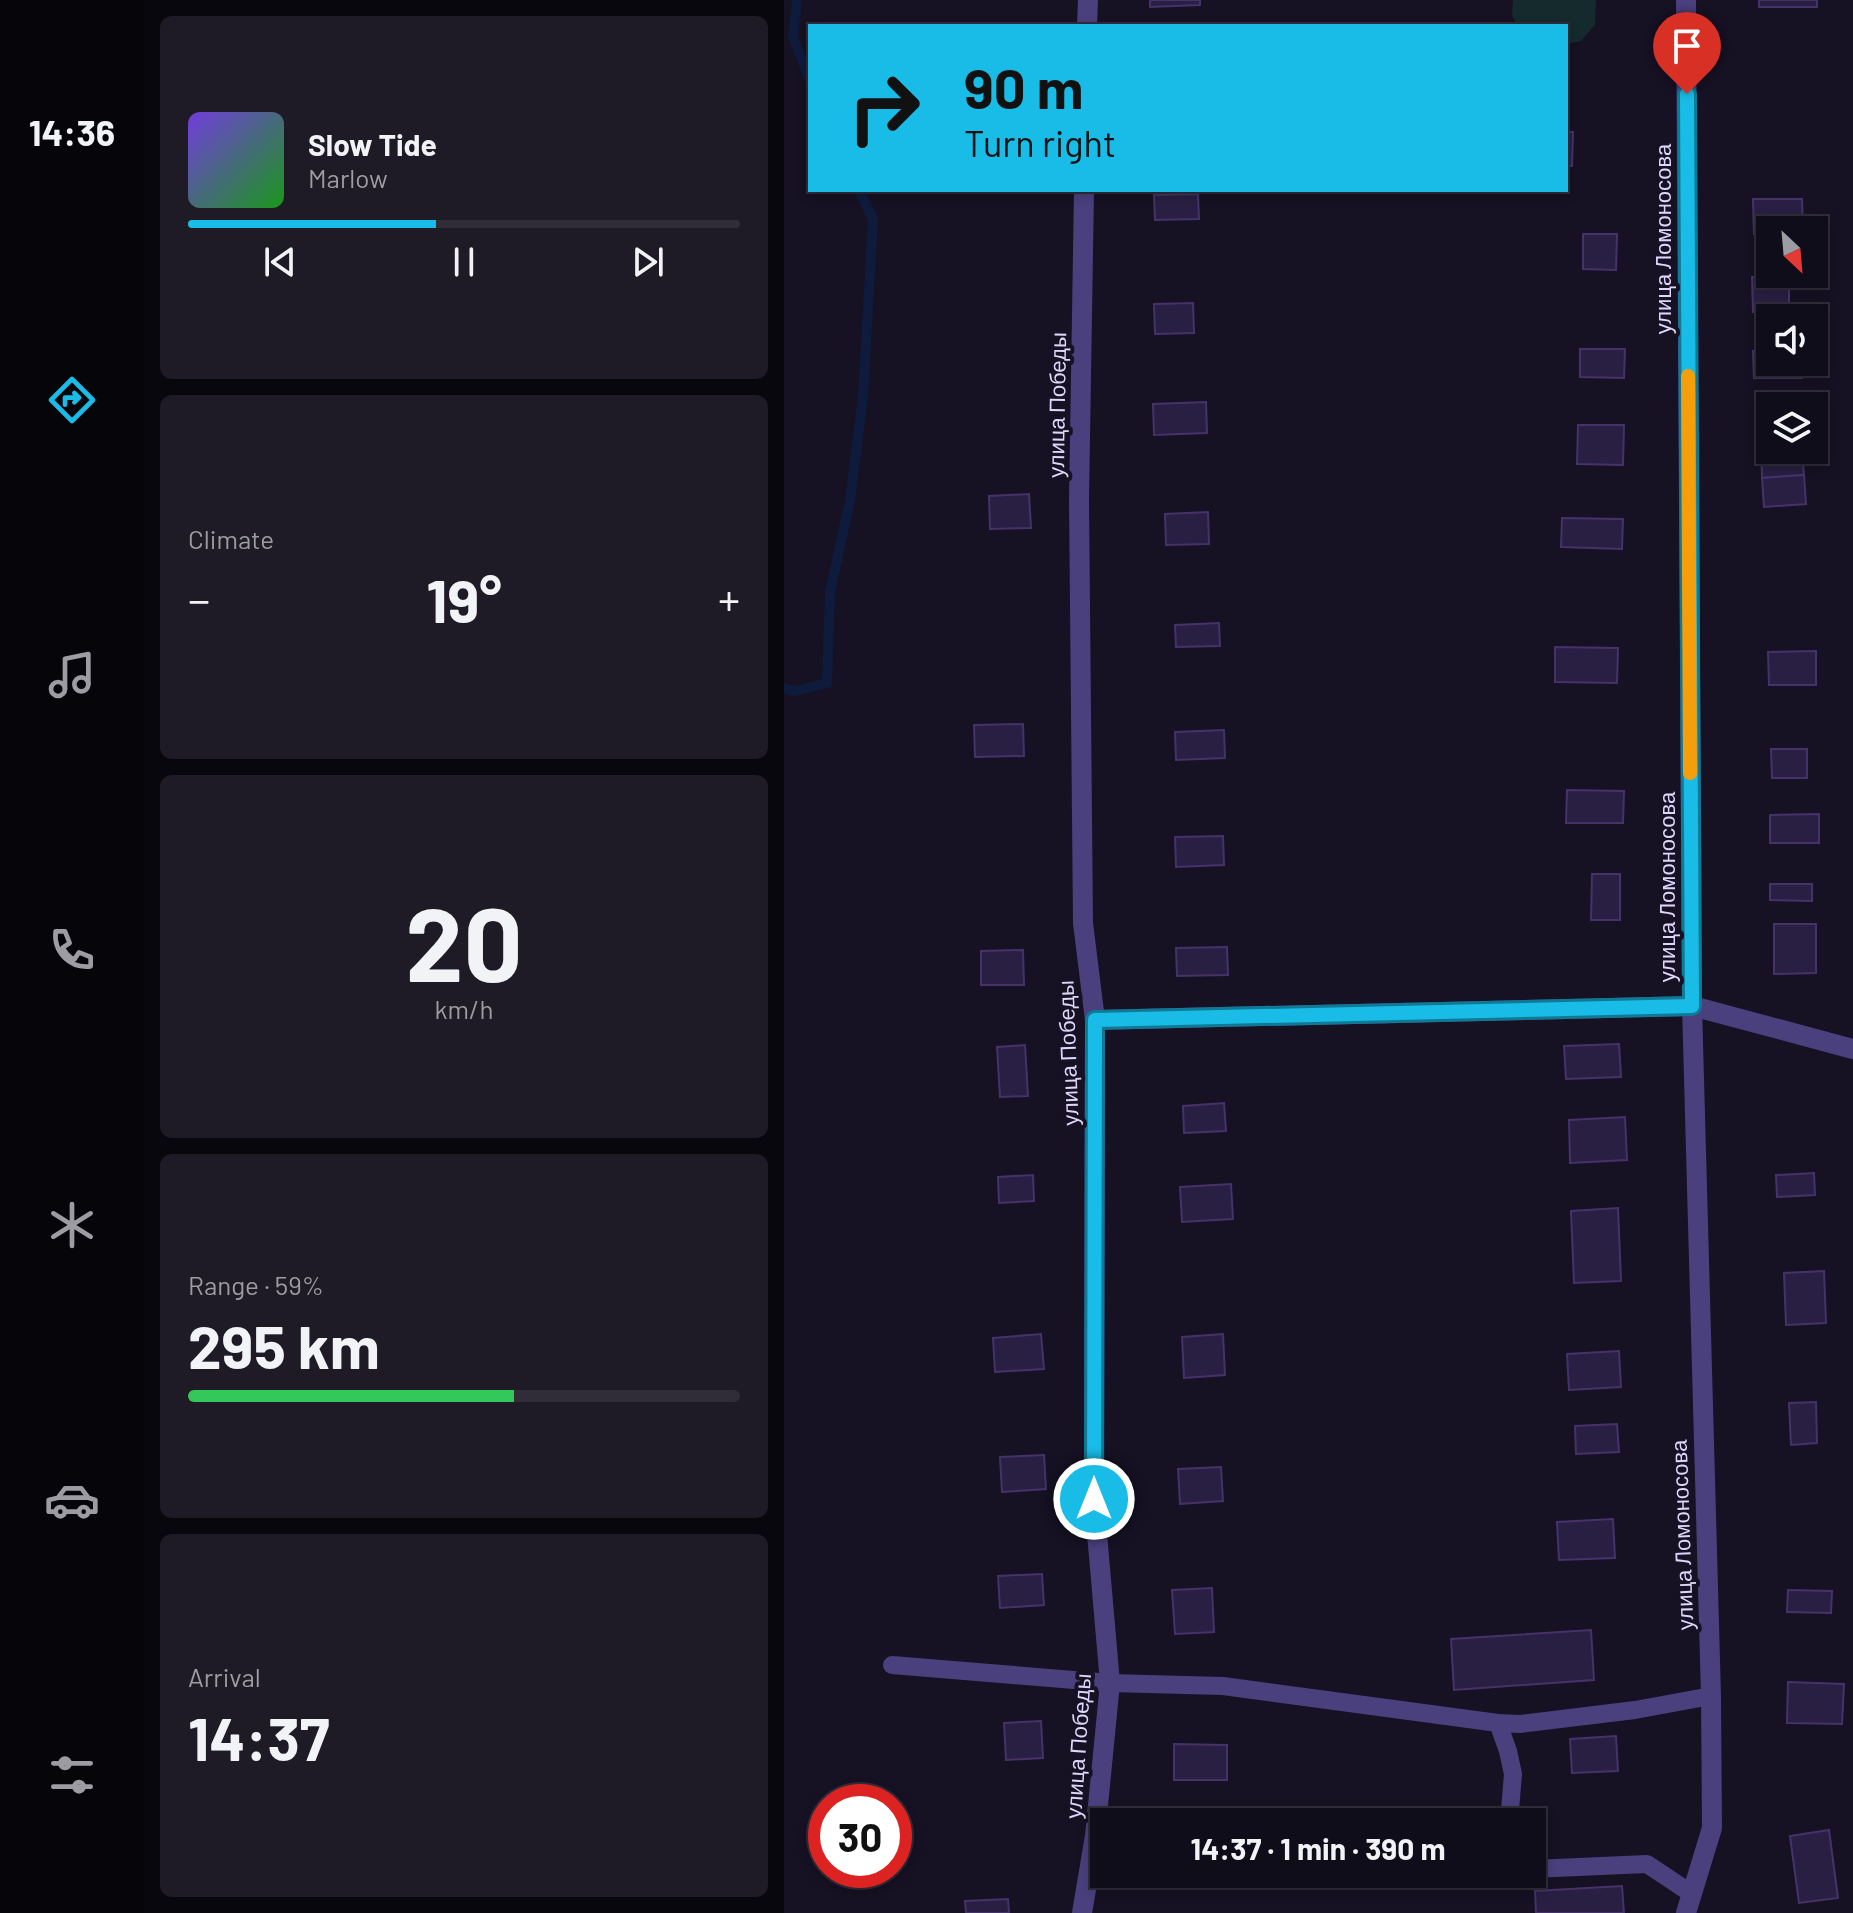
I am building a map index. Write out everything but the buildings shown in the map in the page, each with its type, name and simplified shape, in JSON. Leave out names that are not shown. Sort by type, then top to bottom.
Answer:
[{"type":"street","points":[[1087,24],[1088,0]]},
{"type":"street","name":"улица Ломоносова","points":[[1686,0],[1692,1006],[1712,1828],[1689,1903]]},
{"type":"street","name":"улица Победы","points":[[1082,1913],[1095,1836],[1110,1683],[1094,1499],[1095,1020],[1083,923],[1079,500],[1084,192]]},
{"type":"street","points":[[1095,1020],[1692,1006],[1853,1049]]},
{"type":"lane","points":[[892,1665],[1110,1683],[1223,1686],[1520,1724],[1635,1710],[1711,1696]]},
{"type":"lane","points":[[1498,1723],[1513,1774],[1510,1808]]},
{"type":"lane","points":[[1546,1868],[1647,1864],[1689,1903]]},
{"type":"green space","points":[[1513,0],[1596,0],[1595,25],[1581,41],[1568,44],[1568,24],[1516,24],[1512,15]]},
{"type":"waterway","points":[[797,0],[793,37],[808,75]]},
{"type":"waterway","points":[[784,689],[795,691],[827,683],[830,592],[850,500],[863,397],[873,219],[860,192]]},
{"type":"slow traffic","points":[[1688,376],[1690,773]]},
{"type":"route","points":[[1094,1499],[1095,1020],[1692,1006],[1687,94]]}]
